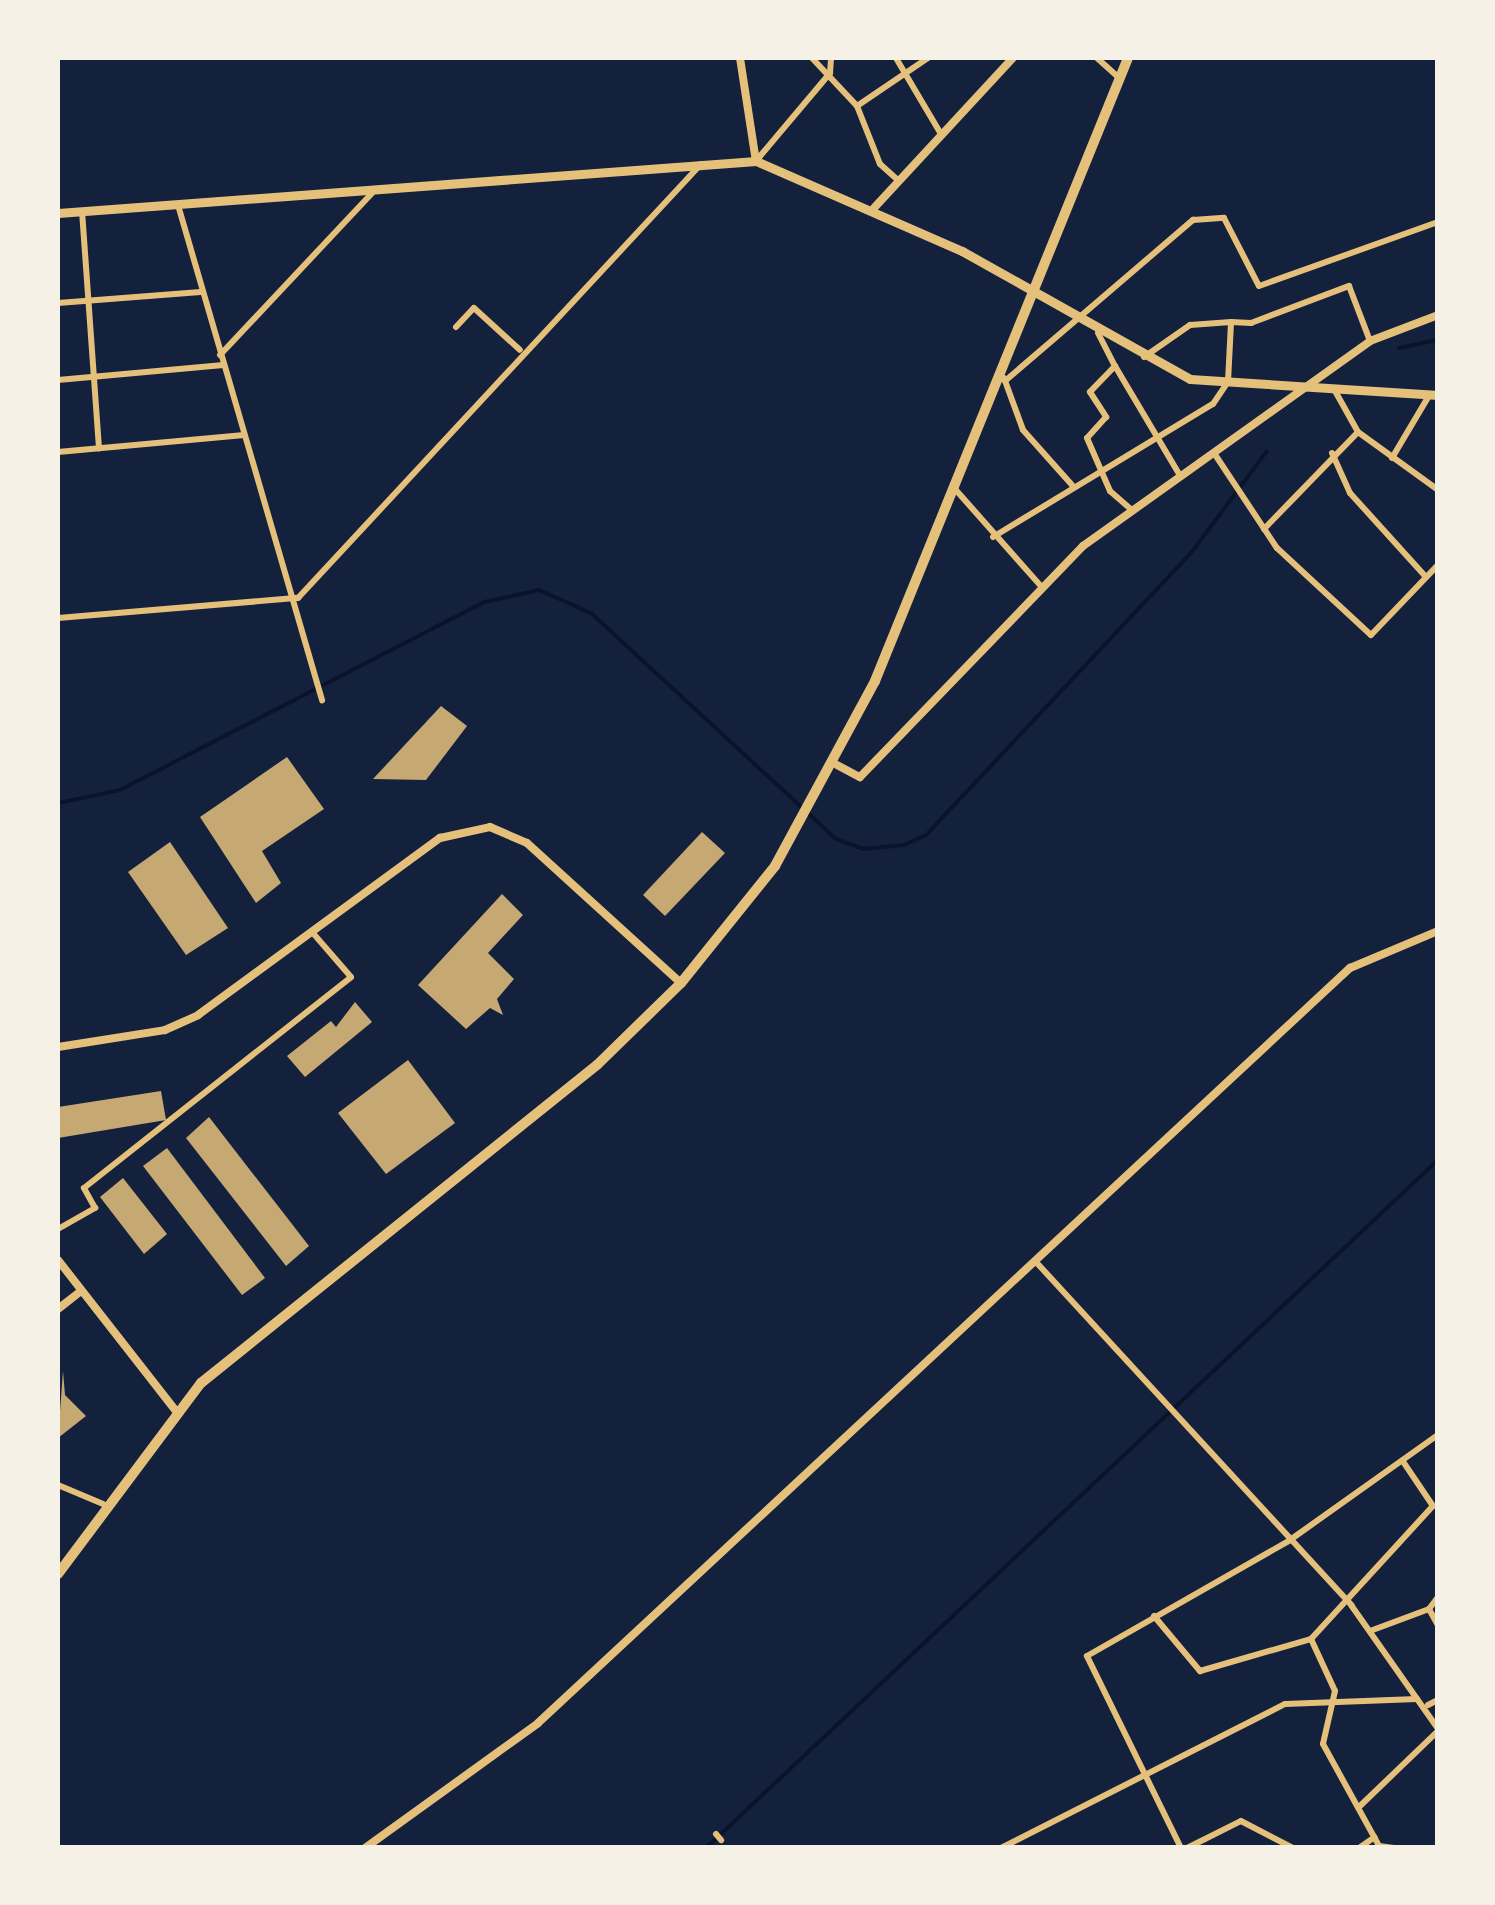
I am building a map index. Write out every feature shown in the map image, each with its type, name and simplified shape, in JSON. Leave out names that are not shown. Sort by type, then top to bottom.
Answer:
[{"type":"main road","points":[[58,1574],[103,1504],[175,1410],[250,1338],[597,1065],[681,983],[802,824],[837,765],[1003,377],[1128,58]]},
{"type":"main road","points":[[58,212],[378,186],[756,162],[874,208],[1036,293],[1143,358],[1190,379],[1434,394]]},
{"type":"street","points":[[740,58],[756,162]]},
{"type":"street","points":[[812,58],[830,73],[856,106],[880,164],[898,180]]},
{"type":"street","points":[[756,162],[830,73],[831,58]]},
{"type":"street","points":[[896,58],[941,134]]},
{"type":"street","points":[[856,106],[908,77],[928,58]]},
{"type":"street","points":[[874,208],[1010,61],[998,58]]},
{"type":"street","points":[[1097,58],[1120,79]]},
{"type":"street","points":[[58,618],[298,598],[520,350],[702,163]]},
{"type":"street","points":[[220,355],[378,186]]},
{"type":"street","points":[[178,205],[244,434],[298,598],[322,699]]},
{"type":"street","points":[[82,211],[98,448]]},
{"type":"street","points":[[1072,485],[1023,430],[1003,377],[1193,220],[1224,218],[1259,286],[1438,222]]},
{"type":"street","points":[[1143,358],[1190,325],[1252,323],[1349,286],[1370,342]]},
{"type":"street","points":[[58,303],[201,292]]},
{"type":"street","points":[[456,327],[474,308],[520,350]]},
{"type":"street","points":[[837,765],[860,776],[1040,585],[1134,512],[1370,342],[1438,315]]},
{"type":"street","points":[[993,537],[1101,464],[1158,441],[1213,404],[1228,382],[1232,322]]},
{"type":"street","points":[[1098,333],[1182,478]]},
{"type":"street","points":[[58,380],[223,365]]},
{"type":"street","points":[[1115,366],[1090,392],[1106,417],[1087,438],[1110,491],[1134,512]]},
{"type":"street","points":[[1334,389],[1358,432],[1438,490]]},
{"type":"street","points":[[1392,458],[1434,394]]},
{"type":"street","points":[[1264,529],[1332,453],[1358,432]]},
{"type":"street","points":[[58,452],[244,434]]},
{"type":"street","points":[[1332,453],[1350,493],[1426,577]]},
{"type":"street","points":[[1216,456],[1264,529],[1371,635],[1438,564]]},
{"type":"street","points":[[953,487],[993,537],[1040,585]]},
{"type":"street","points":[[58,1047],[182,1023],[440,838],[490,827],[527,844],[681,983]]},
{"type":"street","points":[[366,1848],[538,1723],[1350,968],[1438,931]]},
{"type":"street","points":[[58,1230],[94,1208],[84,1188],[352,977],[312,932]]},
{"type":"street","points":[[58,1260],[175,1410]]},
{"type":"street","points":[[1036,1262],[1352,1605],[1418,1698],[1428,1706],[1438,1730],[1360,1806]]},
{"type":"street","points":[[58,1309],[80,1292]]},
{"type":"street","points":[[1293,1848],[1241,1821],[1184,1848],[1087,1656],[1290,1540],[1438,1435]]},
{"type":"street","points":[[1154,1616],[1200,1671],[1311,1640],[1352,1605],[1435,1509],[1402,1460]]},
{"type":"street","points":[[58,1485],[103,1504]]},
{"type":"street","points":[[1370,1631],[1429,1609],[1438,1598]]},
{"type":"street","points":[[1429,1609],[1438,1626]]},
{"type":"street","points":[[1311,1640],[1330,1672],[1332,1701],[1324,1744],[1375,1837],[1394,1848]]},
{"type":"street","points":[[1002,1848],[1285,1704],[1332,1701],[1363,1707],[1418,1698]]},
{"type":"street","points":[[1428,1706],[1438,1700]]},
{"type":"street","points":[[1359,1848],[1375,1837]]},
{"type":"building","points":[[441,706],[467,726],[426,780],[373,779]]},
{"type":"building","points":[[287,757],[324,809],[262,851],[281,883],[256,903],[200,817]]},
{"type":"building","points":[[702,832],[725,853],[665,916],[643,895]]},
{"type":"building","points":[[170,842],[228,928],[186,955],[128,872]]},
{"type":"building","points":[[502,894],[523,915],[488,953],[514,979],[497,999],[503,1015],[490,1008],[466,1029],[418,985]]},
{"type":"building","points":[[355,1002],[372,1022],[305,1077],[287,1056],[331,1021],[336,1027]]},
{"type":"building","points":[[408,1060],[455,1123],[386,1174],[338,1113]]},
{"type":"building","points":[[161,1091],[166,1120],[58,1138],[58,1107]]},
{"type":"building","points":[[209,1117],[309,1246],[286,1266],[186,1138]]},
{"type":"building","points":[[167,1148],[265,1278],[242,1295],[143,1166]]},
{"type":"building","points":[[123,1178],[167,1234],[144,1254],[100,1197]]},
{"type":"building","points":[[63,1371],[65,1395],[86,1416],[58,1438]]},
{"type":"waterway","points":[[1399,348],[1438,340]]},
{"type":"waterway","points":[[58,803],[120,790],[485,602],[539,590],[591,613],[836,839],[863,849],[904,845],[926,835],[1191,553],[1267,451]]},
{"type":"waterway","points":[[706,1848],[1438,1160]]}]
